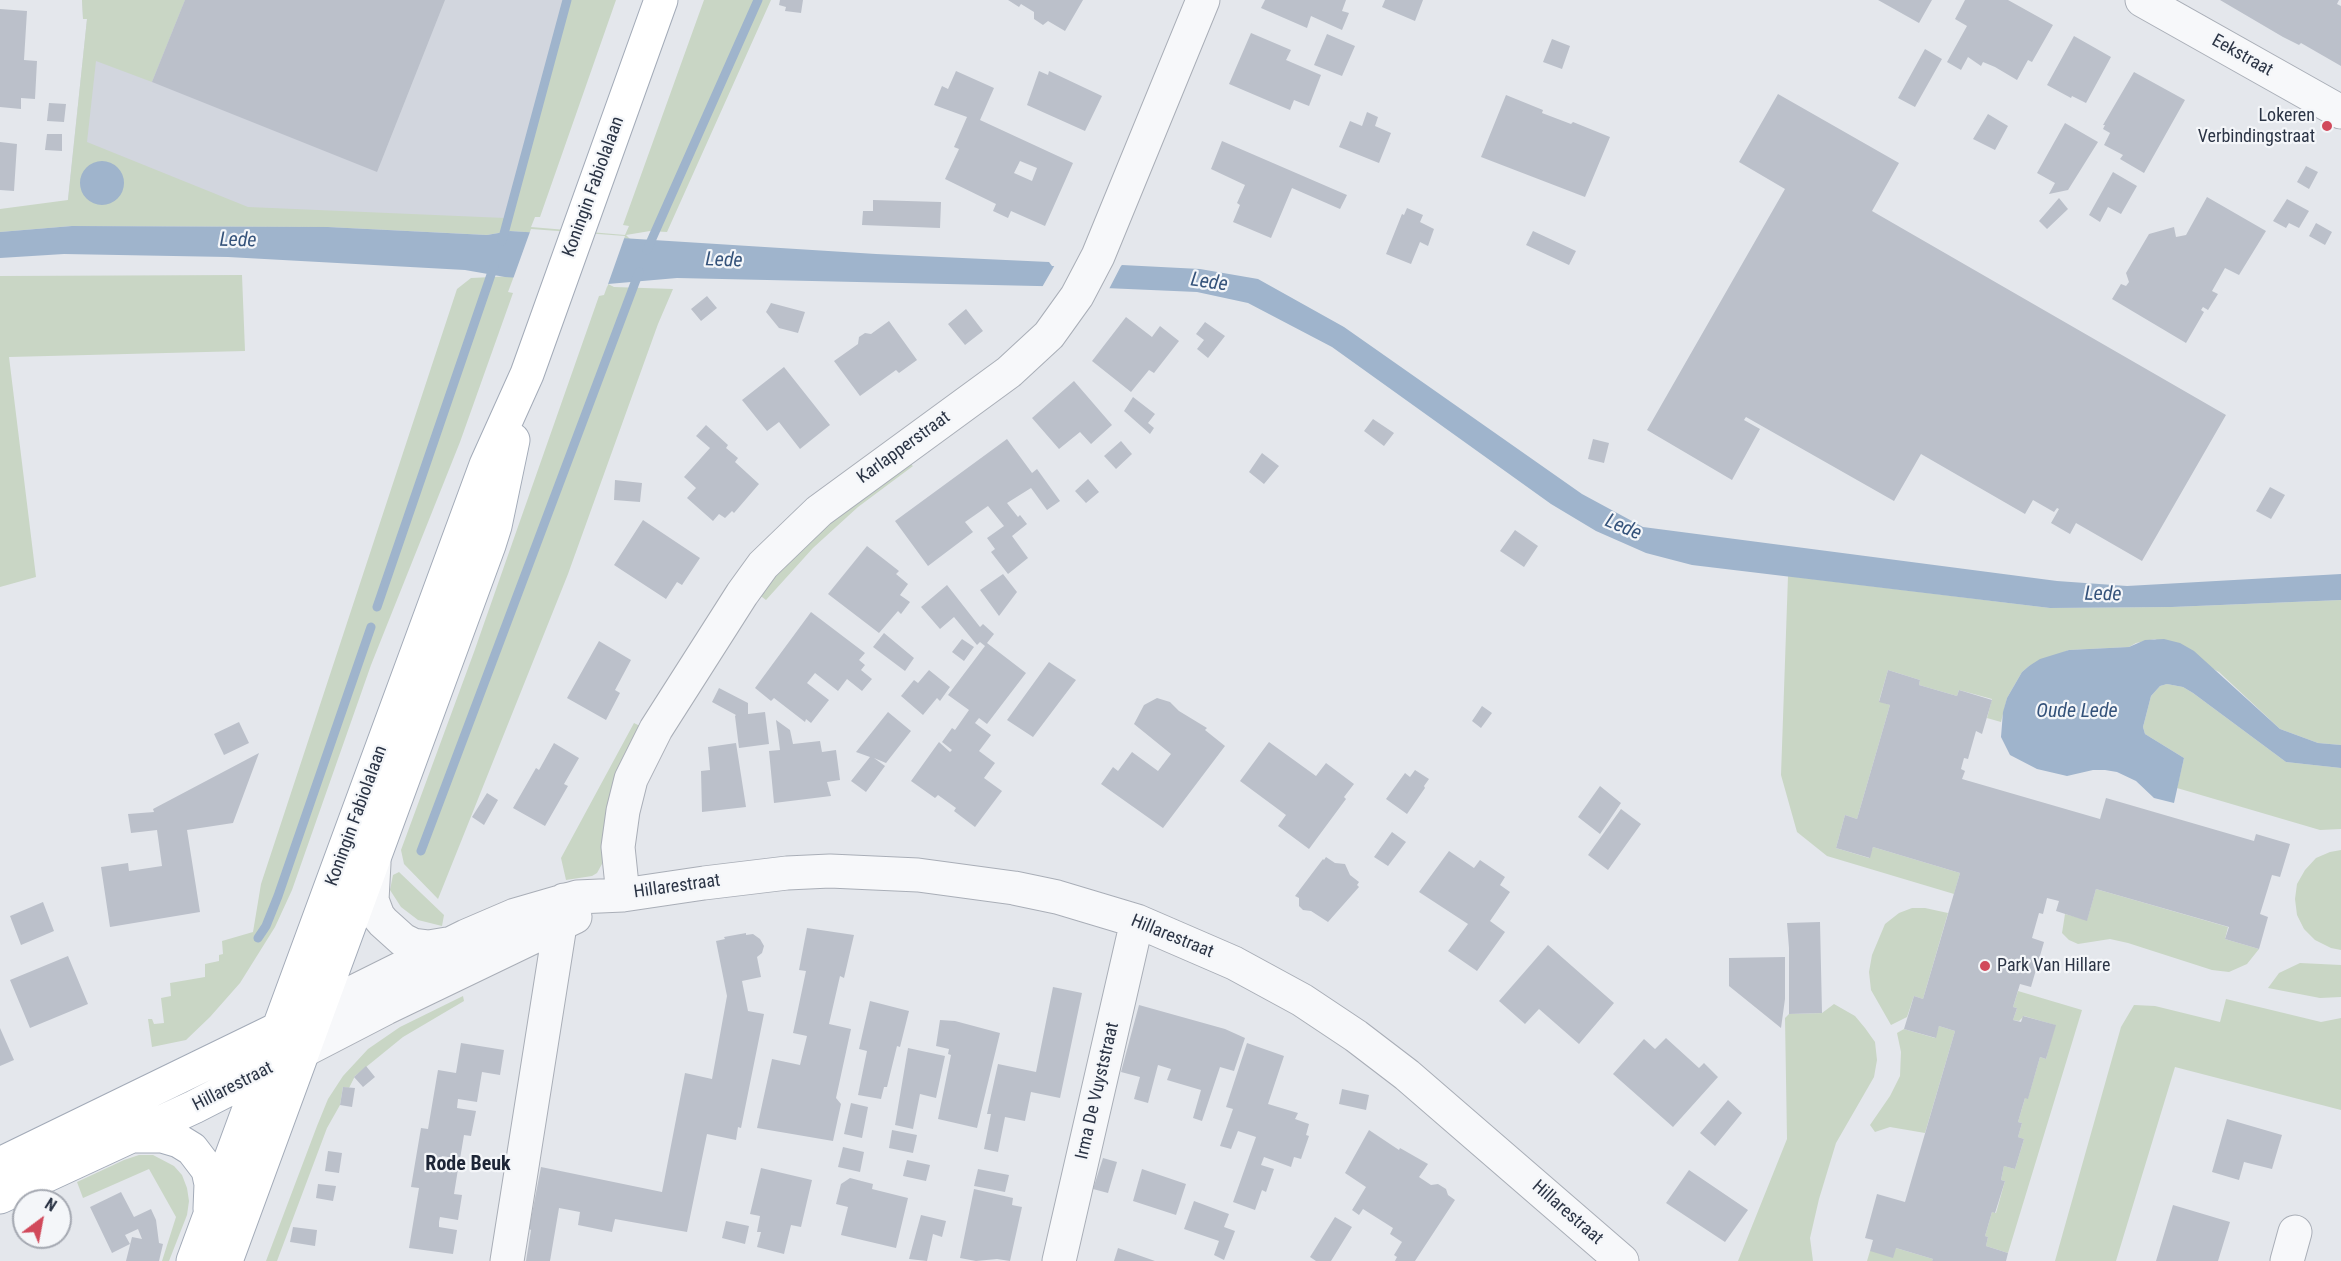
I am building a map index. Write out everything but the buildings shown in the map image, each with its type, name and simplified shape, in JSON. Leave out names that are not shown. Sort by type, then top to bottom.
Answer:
[{"type":"main road","name":"Koningin Fabiolalaan","points":[[193,1261],[486,465],[527,374],[661,0]]},
{"type":"main road","name":"Koningin Fabiolalaan","points":[[226,1261],[495,526],[527,374]]},
{"type":"main road","name":"Hillarestraat","points":[[0,1164],[319,1009]]},
{"type":"main road","name":"Hillarestraat","points":[[0,1197],[303,1051]]},
{"type":"main road","points":[[130,1136],[149,1135],[179,1141],[192,1149],[202,1160],[208,1170],[211,1184],[211,1202],[206,1228]]},
{"type":"street","name":"Karlapperstraat","points":[[623,895],[618,847],[623,811],[631,779],[656,729],[742,594],[763,565],[819,511],[1023,361],[1049,335],[1077,296],[1098,256],[1203,0]]},
{"type":"street","name":"Eekstraat","points":[[2142,0],[2341,112]]},
{"type":"street","points":[[376,854],[372,900],[378,916],[393,932],[413,945],[429,947],[452,943]]},
{"type":"street","name":"Hillarestraat","points":[[303,1051],[562,913],[623,895],[675,886],[787,873],[873,872],[928,876],[1014,888],[1057,897],[1137,921],[1234,963],[1302,1000],[1356,1036],[1407,1075],[1622,1261]]},
{"type":"street","name":"Hillarestraat","points":[[319,1009],[452,943],[515,915],[562,913]]},
{"type":"street","points":[[507,1261],[562,913]]},
{"type":"street","name":"Irma De Vuyststraat","points":[[1059,1261],[1137,921]]},
{"type":"shaded area","points":[[82,0],[564,0],[506,218],[328,227],[203,226],[67,208],[87,19],[83,19]]},
{"type":"green space","points":[[82,0],[185,0],[152,82],[96,61],[87,142],[248,207],[505,218],[564,0],[616,0],[540,217],[535,217],[531,227],[625,235],[629,226],[623,225],[704,0],[771,0],[667,232],[650,231],[626,235],[630,239],[510,231],[487,235],[328,227],[72,226],[0,232],[0,209],[68,200],[87,19],[83,19]]},
{"type":"green space","points":[[242,275],[245,351],[9,357],[36,577],[0,587],[0,276]]},
{"type":"green space","points":[[514,276],[508,292],[513,293],[460,442],[371,665],[292,890],[275,927],[240,983],[210,1017],[186,1040],[152,1047],[148,1019],[152,1019],[154,1024],[164,1023],[161,998],[171,996],[170,983],[205,977],[205,964],[219,961],[219,955],[223,954],[222,941],[253,932],[261,884],[457,289],[471,278]]},
{"type":"green space","points":[[608,284],[614,287],[673,289],[658,324],[568,574],[438,899],[404,864],[401,850],[474,652],[599,296],[604,295]]},
{"type":"green space","points":[[909,463],[913,466],[858,507],[813,548],[766,600],[758,594],[805,542]]},
{"type":"green space","points":[[1788,576],[2050,608],[2172,607],[2341,600],[2341,745],[2318,743],[2280,729],[2219,672],[2155,639],[2129,647],[2069,650],[2029,666],[2022,672],[2007,698],[2001,722],[1987,718],[1992,699],[1959,690],[1957,696],[1919,685],[1920,680],[1888,670],[1879,701],[1890,705],[1857,819],[1845,815],[1836,848],[1869,858],[1873,847],[1960,873],[1954,894],[1827,856],[1797,832],[1781,775]]},
{"type":"green space","points":[[2167,684],[2183,687],[2193,693],[2286,762],[2341,768],[2341,829],[2320,830],[2177,788],[2184,758],[2145,734],[2143,727],[2151,696],[2160,686]]},
{"type":"green space","points":[[634,723],[640,726],[623,757],[611,791],[607,811],[606,849],[602,864],[597,873],[592,876],[566,880],[561,858]]},
{"type":"green space","points":[[2341,850],[2341,950],[2315,940],[2304,929],[2297,915],[2295,899],[2297,884],[2305,870],[2316,858]]},
{"type":"green space","points":[[399,872],[444,915],[442,926],[418,920],[401,907],[390,890],[393,875]]},
{"type":"green space","points":[[2096,889],[2228,927],[2225,939],[2259,949],[2247,964],[2229,972],[2212,970],[2110,939],[2078,944],[2069,940],[2062,933],[2065,914],[2087,920]]},
{"type":"green space","points":[[1912,908],[1948,913],[1923,999],[1914,996],[1907,1017],[1891,1025],[1871,990],[1869,972],[1872,955],[1885,924],[1899,913]]},
{"type":"green space","points":[[2300,963],[2341,965],[2341,997],[2320,998],[2268,988],[2279,973]]},
{"type":"green space","points":[[2018,991],[2082,1010],[2008,1253],[1986,1246],[1988,1237],[1985,1236],[1992,1212],[1996,1213],[2005,1181],[2001,1180],[2004,1166],[2015,1169],[2024,1139],[2018,1137],[2022,1123],[2018,1122],[2040,1057],[2046,1059],[2055,1025],[2024,1016],[2019,1021],[2013,1020],[2017,1008],[2013,1007]]},
{"type":"green space","points":[[463,996],[464,1001],[403,1037],[355,1076],[349,1088],[343,1087],[340,1105],[327,1128],[277,1261],[266,1261],[328,1099],[343,1076],[368,1049],[400,1027]]},
{"type":"green space","points":[[2226,999],[2321,1022],[2341,1018],[2341,1110],[2175,1067],[2116,1261],[2055,1261],[2121,1027],[2134,1005],[2155,1006],[2220,1022]]},
{"type":"green space","points":[[1834,1004],[1855,1016],[1865,1028],[1875,1042],[1877,1060],[1874,1077],[1836,1143],[1810,1238],[1813,1261],[1738,1261],[1787,1139],[1785,1018],[1789,1014],[1822,1013]]},
{"type":"green space","points":[[1939,1026],[1955,1031],[1925,1133],[1890,1127],[1875,1132],[1870,1125],[1890,1096],[1900,1076],[1901,1052],[1897,1033],[1904,1029],[1935,1038]]},
{"type":"green space","points":[[139,1155],[153,1155],[174,1166],[182,1175],[187,1188],[189,1201],[187,1215],[169,1261],[162,1261],[176,1217],[149,1169],[83,1198],[77,1182]]},
{"type":"green space","points":[[1896,1248],[1933,1259],[1932,1261],[1867,1261],[1870,1251]]},
{"type":"water","points":[[102,161],[111,162],[118,167],[123,174],[123,192],[118,199],[111,204],[102,205],[93,204],[86,199],[81,192],[80,183],[81,174],[86,167],[93,162]]},
{"type":"water","name":"Lede","points":[[72,226],[328,227],[487,235],[510,231],[876,254],[1049,262],[1052,266],[1118,268],[1122,265],[1200,269],[1258,279],[1344,327],[1582,494],[1643,527],[2057,581],[2127,586],[2341,574],[2341,600],[2172,607],[2050,608],[1692,565],[1646,553],[1596,531],[1551,504],[1332,347],[1248,303],[1197,292],[1082,287],[677,278],[608,284],[505,277],[465,270],[228,257],[64,254],[0,258],[0,232]]},
{"type":"water","name":"Oude Lede","points":[[2164,639],[2180,643],[2194,651],[2280,729],[2318,743],[2341,745],[2341,768],[2286,762],[2193,693],[2183,687],[2167,684],[2160,686],[2151,696],[2143,727],[2145,734],[2184,758],[2174,803],[2154,798],[2136,781],[2117,772],[2093,770],[2067,776],[2037,769],[2010,755],[2001,737],[2003,712],[2007,698],[2022,672],[2029,666],[2040,659],[2069,650],[2129,647],[2145,640]]},
{"type":"pier","points":[[531,229],[625,236],[607,287],[513,279]]},
{"type":"pier","points":[[1123,262],[1108,291],[1041,289],[1056,263],[1117,265]]},
{"type":"waterway","points":[[502,241],[567,0]]},
{"type":"waterway","points":[[647,250],[758,0]]},
{"type":"waterway","points":[[377,607],[494,266]]},
{"type":"waterway","points":[[421,851],[639,272]]},
{"type":"waterway","points":[[258,938],[266,926],[278,896],[371,627]]},
{"type":"place","name":"Lokeren Verbindingstraat","points":[[2327,126]]},
{"type":"place","name":"Park Van Hillare","points":[[1985,966]]},
{"type":"district","name":"Rode Beuk","points":[[468,1165]]}]
